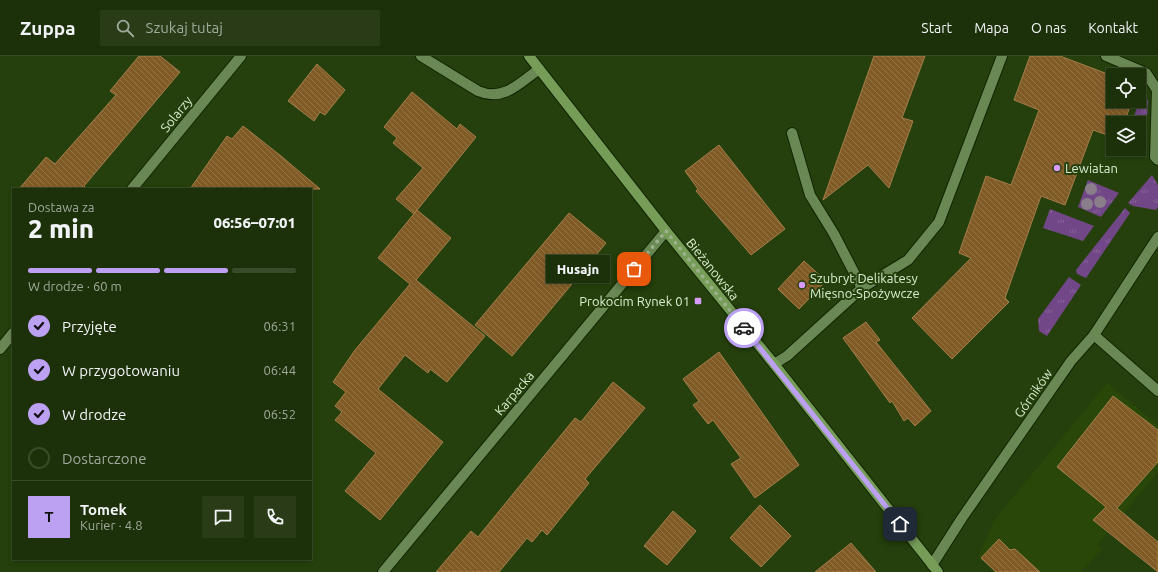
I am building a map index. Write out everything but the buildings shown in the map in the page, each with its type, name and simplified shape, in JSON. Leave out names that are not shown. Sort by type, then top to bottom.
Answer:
[{"type":"street","name":"Solarzy","points":[[133,188],[241,56]]},
{"type":"street","points":[[422,56],[478,91],[488,95],[500,94],[508,91],[539,69]]},
{"type":"street","name":"Bieżanowska","points":[[529,56],[935,569]]},
{"type":"street","points":[[774,364],[787,356],[862,288],[908,260],[939,222],[1002,56]]},
{"type":"street","points":[[1106,56],[1146,73],[1157,90],[1156,157],[1158,160]]},
{"type":"street","points":[[792,133],[810,195],[834,234],[862,288]]},
{"type":"street","name":"Karpacka","points":[[383,572],[666,231]]},
{"type":"street","name":"Górników","points":[[935,569],[962,518],[1071,361],[1094,335],[1158,237]]},
{"type":"street","points":[[0,349],[12,334]]},
{"type":"street","points":[[1094,335],[1158,391]]},
{"type":"shaded area","points":[[1107,383],[1158,425],[1158,472],[1097,545],[1102,549],[1081,572],[996,572],[978,557],[995,519]]},
{"type":"green space","points":[[1146,96],[1148,101],[1146,132],[1146,116],[1134,116],[1137,108],[1146,108]]},
{"type":"green space","points":[[1152,175],[1158,185],[1158,207],[1156,210],[1133,206],[1128,203]]},
{"type":"green space","points":[[1088,180],[1119,193],[1101,217],[1078,207]]},
{"type":"green space","points":[[1125,208],[1130,213],[1086,278],[1077,274],[1076,270]]},
{"type":"green space","points":[[1050,209],[1094,226],[1083,241],[1043,228]]},
{"type":"green space","points":[[1069,277],[1081,285],[1047,336],[1039,331],[1038,319]]},
{"type":"way so far","points":[[634,269],[666,231],[744,328]]},
{"type":"place","name":"Lewiatan","points":[[1057,168]]},
{"type":"place","name":"Husajn","points":[[634,269]]},
{"type":"place","name":"Szubryt Delikatesy Mięsno-Spożywcze","points":[[802,285]]},
{"type":"place","name":"Prokocim Rynek 01","points":[[698,301]]},
{"type":"route","points":[[744,328],[900,524]]}]
